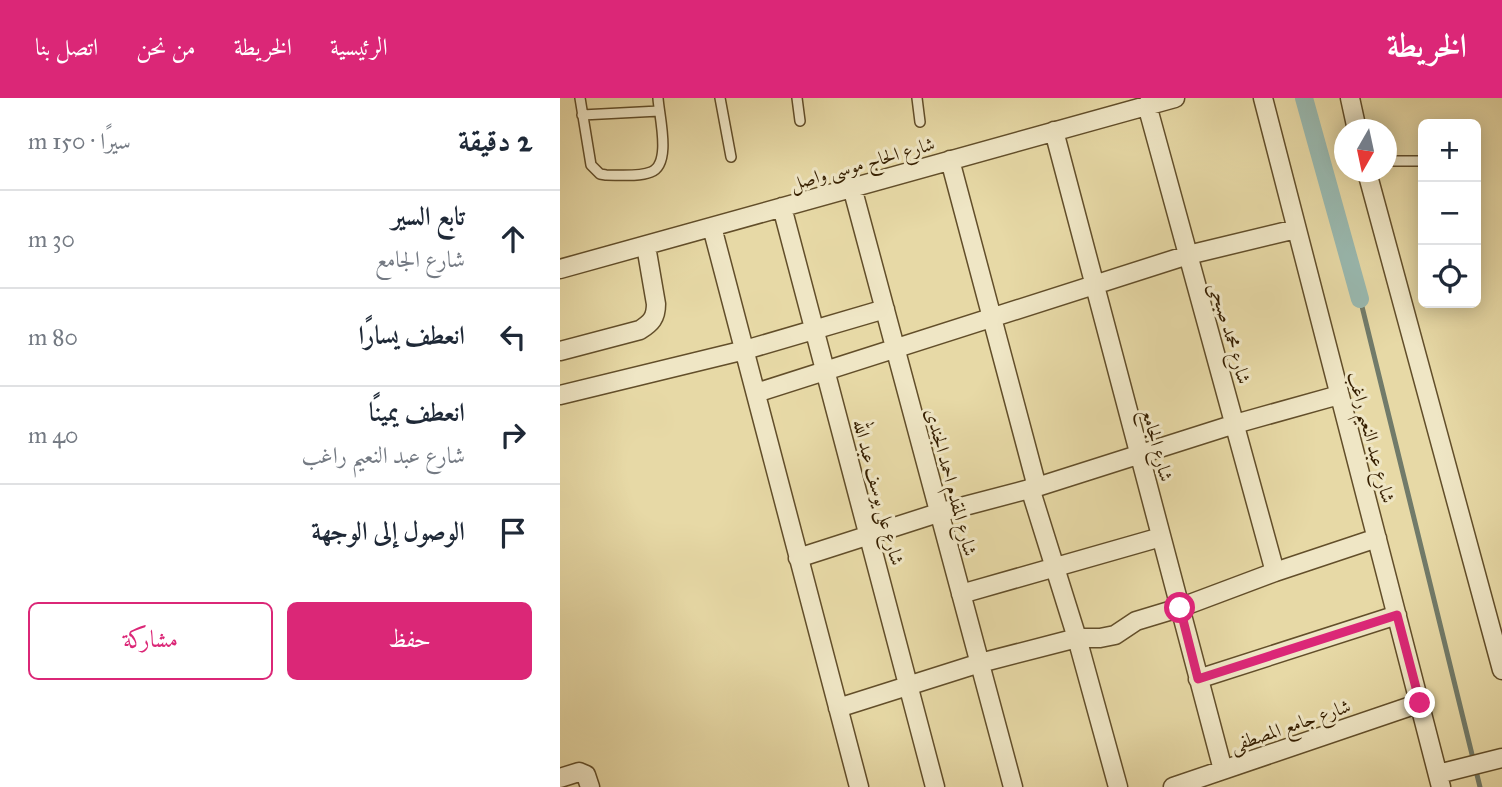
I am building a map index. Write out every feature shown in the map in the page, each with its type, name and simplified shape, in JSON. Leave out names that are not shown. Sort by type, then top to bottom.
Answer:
[{"type":"street","name":"شارع الحاج موسى واصل","points":[[560,269],[1175,98]]},
{"type":"street","name":"شارع عبد النعيم راغب","points":[[1263,98],[1440,780]]},
{"type":"street","points":[[1350,98],[1355,119]]},
{"type":"street","name":"شارع محمد صبحى","points":[[1147,105],[1275,572]]},
{"type":"street","name":"شارع الجامع","points":[[1054,131],[1223,770]]},
{"type":"street","points":[[950,160],[1054,567],[1077,638],[1118,787]]},
{"type":"street","points":[[1370,182],[1502,670]]},
{"type":"street","name":"شارع المقدم احمد الجندى","points":[[852,187],[1013,787]]},
{"type":"street","name":"شارع على يوسف عبد الله","points":[[782,207],[935,787]]},
{"type":"street","points":[[712,227],[859,787]]},
{"type":"street","points":[[756,393],[1188,255],[1296,229]]},
{"type":"street","points":[[560,351],[640,330],[650,323],[656,314],[656,304],[646,246]]},
{"type":"street","points":[[560,395],[744,350],[885,309]]},
{"type":"street","points":[[798,558],[938,513],[1339,395]]},
{"type":"street","points":[[961,594],[1161,537]]},
{"type":"street","points":[[838,708],[980,663],[1077,638],[1115,635],[1136,621],[1377,538]]},
{"type":"street","points":[[1198,679],[1397,615]]},
{"type":"street","name":"شارع جامع المصطفى","points":[[1173,787],[1420,703]]},
{"type":"street","points":[[1440,780],[1502,758]]},
{"type":"street","points":[[560,778],[579,772],[586,775],[590,787]]},
{"type":"lane","points":[[580,98],[591,165],[594,170],[606,175],[650,173],[658,167],[663,159],[658,98]]},
{"type":"lane","points":[[720,98],[731,157]]},
{"type":"lane","points":[[797,98],[800,121]]},
{"type":"lane","points":[[917,98],[920,122]]},
{"type":"lane","points":[[582,114],[659,111]]},
{"type":"lane","points":[[1397,161],[1418,161]]},
{"type":"waterway","points":[[1304,98],[1360,299]]},
{"type":"waterway","points":[[1356,282],[1480,787]]},
{"type":"route","points":[[1180,608],[1198,679],[1397,615],[1420,703]]}]
